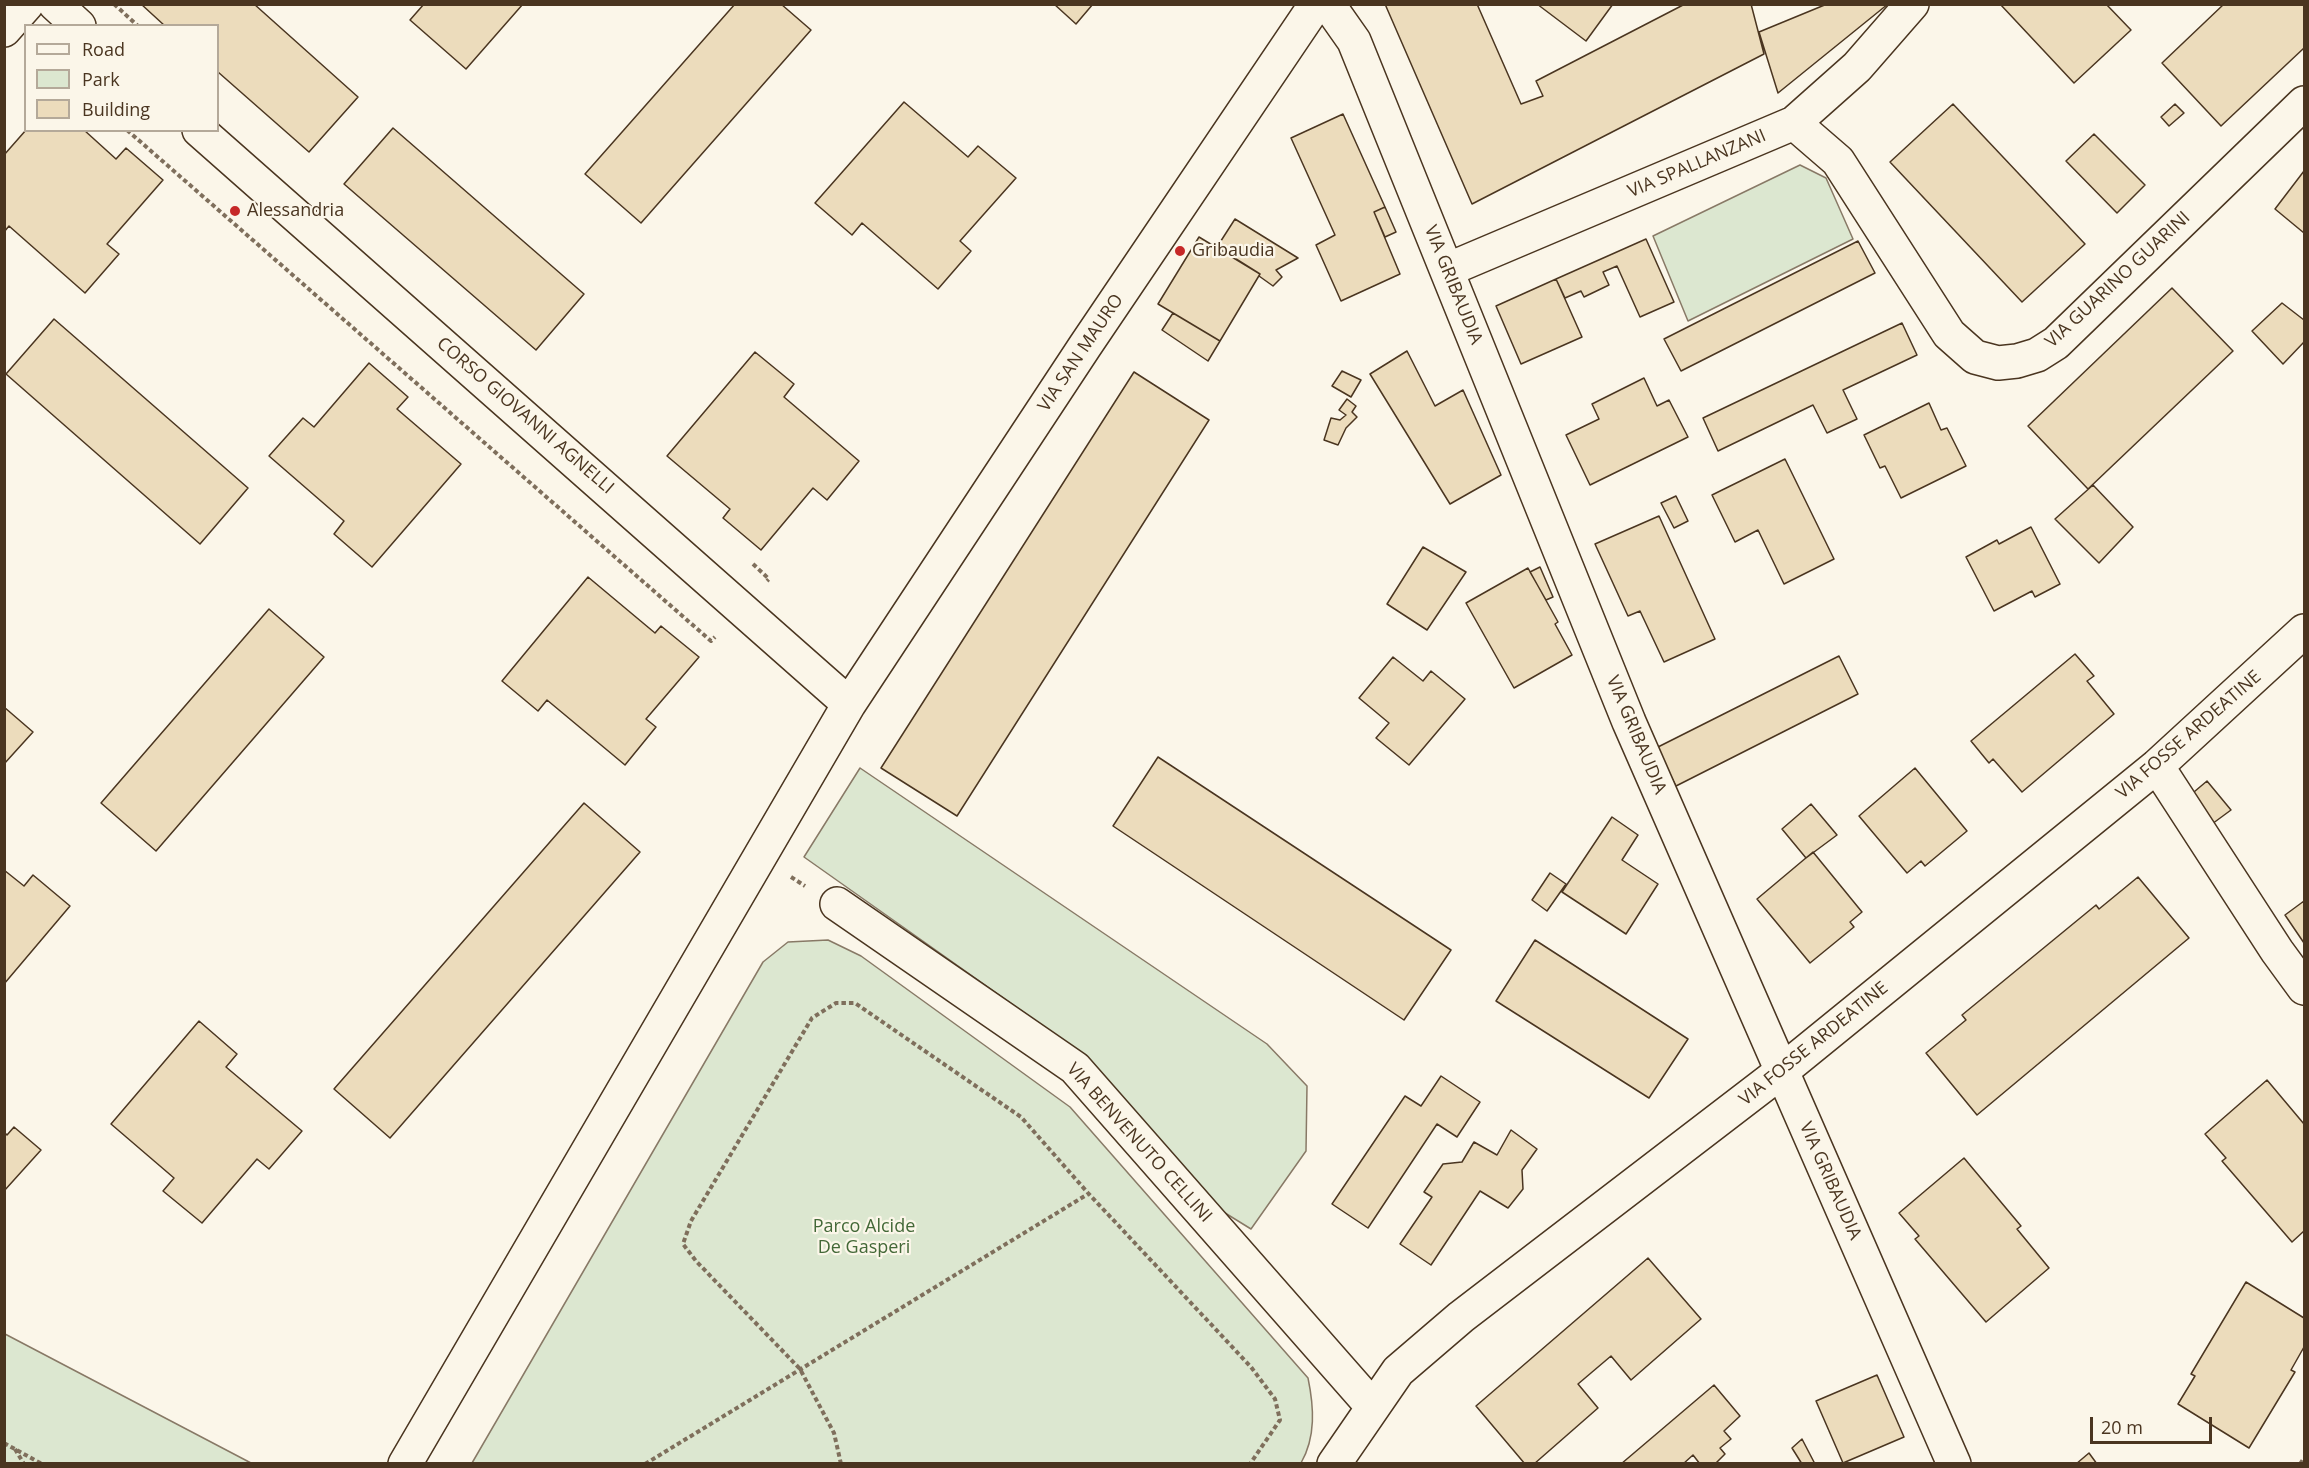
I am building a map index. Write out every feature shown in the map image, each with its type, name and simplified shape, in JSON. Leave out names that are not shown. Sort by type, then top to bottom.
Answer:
[{"type":"street","points":[[4,30],[27,4]]},
{"type":"street","points":[[55,4],[77,24]]},
{"type":"street","name":"VIA SAN MAURO","points":[[405,1464],[849,704],[1085,346],[1316,4]]},
{"type":"street","name":"VIA GRIBAUDIA","points":[[1328,4],[1354,40],[1629,722],[1954,1464]]},
{"type":"street","name":"VIA SPALLANZANI","points":[[1447,270],[1794,123],[1857,67],[1912,4]]},
{"type":"street","name":"VIA GUARINO GUARINI","points":[[1794,123],[1838,161],[1949,334],[1975,357],[1998,363],[2017,361],[2037,354],[2056,343],[2304,103]]},
{"type":"street","name":"CORSO GIOVANNI AGNELLI","points":[[201,132],[740,605],[849,704]]},
{"type":"street","name":"VIA FOSSE ARDEATINE","points":[[1334,1464],[1398,1371],[1461,1317],[1782,1071],[2157,766],[2304,631]]},
{"type":"street","points":[[2157,766],[2277,951],[2304,988]]},
{"type":"street","name":"VIA BENVENUTO CELLINI","points":[[837,904],[1075,1068],[1372,1406]]},
{"type":"path","points":[[114,4],[136,24]]},
{"type":"path","points":[[129,132],[711,641],[740,605]]},
{"type":"path","points":[[758,859],[837,904]]},
{"type":"path","points":[[841,1464],[834,1433],[800,1369],[696,1261],[683,1244],[692,1221],[812,1018],[836,1003],[855,1003],[1021,1117],[1088,1193],[1251,1367],[1275,1399],[1280,1420],[1250,1464]]},
{"type":"path","points":[[645,1464],[1088,1193]]},
{"type":"path","points":[[4,1443],[42,1464]]},
{"type":"path","points":[[15,1448],[24,1464]]},
{"type":"path","points":[[2300,1464],[2304,1458]]},
{"type":"green space","points":[[1800,165],[1826,178],[1853,239],[1688,321],[1653,236]]},
{"type":"green space","points":[[860,768],[1267,1044],[1307,1086],[1306,1151],[1251,1229],[1217,1208],[1084,1055],[804,857]]},
{"type":"green space","name":"Parco Alcide De Gasperi","points":[[828,940],[861,956],[1070,1107],[1308,1378],[1312,1400],[1312,1422],[1309,1443],[1301,1463],[472,1463],[763,962],[788,942]]},
{"type":"green space","points":[[5,1334],[251,1463],[5,1463]]},
{"type":"building","points":[[141,4],[254,4],[358,97],[309,152],[219,73],[219,24],[163,24]]},
{"type":"building","points":[[424,4],[523,4],[466,69],[410,20]]},
{"type":"building","points":[[735,4],[781,4],[811,30],[641,223],[585,174]]},
{"type":"building","points":[[1054,4],[1093,4],[1076,24]]},
{"type":"building","points":[[1385,4],[1477,4],[1521,104],[1543,96],[1536,81],[1685,4],[1751,4],[1764,54],[1472,204]]},
{"type":"building","points":[[1537,4],[1613,4],[1586,41]]},
{"type":"building","points":[[1827,4],[1888,4],[1778,93],[1759,32]]},
{"type":"building","points":[[2000,4],[2106,4],[2131,30],[2074,83]]},
{"type":"building","points":[[2224,4],[2304,4],[2304,48],[2221,126],[2162,63]]},
{"type":"building","points":[[904,102],[968,157],[978,146],[1016,178],[960,241],[971,251],[938,289],[862,223],[852,235],[815,203]]},
{"type":"building","points":[[1953,104],[2085,244],[2022,302],[1890,162]]},
{"type":"building","points":[[2175,104],[2184,113],[2169,126],[2161,117]]},
{"type":"building","points":[[1343,114],[1385,207],[1374,212],[1400,274],[1341,301],[1316,245],[1335,235],[1291,138]]},
{"type":"building","points":[[393,128],[584,294],[536,350],[344,184]]},
{"type":"building","points":[[24,132],[86,132],[116,159],[126,148],[163,180],[107,244],[119,254],[85,293],[9,226],[4,232],[4,155]]},
{"type":"building","points":[[2094,134],[2145,185],[2117,213],[2066,161]]},
{"type":"building","points":[[2304,171],[2304,233],[2275,209]]},
{"type":"building","points":[[1385,207],[1396,232],[1385,237],[1374,212]]},
{"type":"building","points":[[1235,219],[1298,258],[1276,270],[1282,277],[1273,286],[1259,276],[1260,274],[1217,247]]},
{"type":"building","points":[[1199,237],[1260,274],[1220,341],[1158,304]]},
{"type":"building","points":[[1646,239],[1674,302],[1640,317],[1617,266],[1603,272],[1609,285],[1584,297],[1581,291],[1565,298],[1556,279]]},
{"type":"building","points":[[1858,241],[1875,273],[1681,371],[1664,339]]},
{"type":"building","points":[[1556,279],[1582,337],[1521,364],[1496,306]]},
{"type":"building","points":[[2172,288],[2233,351],[2088,489],[2028,426]]},
{"type":"building","points":[[2282,303],[2304,320],[2304,342],[2283,364],[2252,331]]},
{"type":"building","points":[[1173,313],[1220,341],[1208,361],[1162,330]]},
{"type":"building","points":[[54,319],[248,488],[200,544],[6,374]]},
{"type":"building","points":[[1902,323],[1917,355],[1843,390],[1857,419],[1827,433],[1813,405],[1718,451],[1703,418]]},
{"type":"building","points":[[1407,351],[1435,406],[1463,390],[1501,475],[1450,504],[1370,374]]},
{"type":"building","points":[[755,352],[794,384],[784,397],[859,461],[827,500],[813,488],[761,550],[723,518],[730,509],[667,456]]},
{"type":"building","points":[[369,363],[408,397],[397,409],[461,464],[372,567],[334,534],[344,521],[269,456],[303,418],[314,427]]},
{"type":"building","points":[[1342,371],[1361,380],[1351,397],[1332,386]]},
{"type":"building","points":[[1134,372],[1209,420],[957,816],[881,768]]},
{"type":"building","points":[[1644,378],[1657,406],[1669,400],[1688,437],[1590,485],[1566,435],[1599,419],[1592,404]]},
{"type":"building","points":[[1347,399],[1356,406],[1352,412],[1357,417],[1346,428],[1338,445],[1324,440],[1331,418],[1340,420],[1346,415],[1339,410]]},
{"type":"building","points":[[1929,403],[1941,430],[1947,428],[1966,466],[1901,498],[1885,466],[1880,468],[1864,435]]},
{"type":"building","points":[[1785,459],[1834,559],[1784,584],[1758,530],[1735,542],[1712,495]]},
{"type":"building","points":[[2093,485],[2133,527],[2099,563],[2055,519]]},
{"type":"building","points":[[1676,496],[1688,521],[1674,528],[1661,503]]},
{"type":"building","points":[[1659,516],[1715,639],[1664,662],[1640,611],[1628,616],[1595,544]]},
{"type":"building","points":[[2031,527],[2060,584],[2035,597],[2032,591],[1994,611],[1966,557],[1997,540],[1999,544]]},
{"type":"building","points":[[1423,547],[1466,572],[1427,630],[1387,604]]},
{"type":"building","points":[[1540,567],[1553,597],[1546,600],[1530,572]]},
{"type":"building","points":[[1528,568],[1558,622],[1555,624],[1572,655],[1514,688],[1466,603]]},
{"type":"building","points":[[588,577],[655,633],[661,626],[699,657],[646,719],[656,727],[625,765],[547,700],[538,711],[502,681]]},
{"type":"building","points":[[269,609],[324,657],[156,851],[101,803]]},
{"type":"building","points":[[2075,654],[2094,676],[2087,681],[2114,714],[2022,792],[1993,759],[1989,763],[1971,741]]},
{"type":"building","points":[[1839,656],[1858,694],[1676,786],[1656,748]]},
{"type":"building","points":[[1393,657],[1423,681],[1431,671],[1465,699],[1409,765],[1376,738],[1389,723],[1359,698]]},
{"type":"building","points":[[4,707],[33,732],[4,764]]},
{"type":"building","points":[[1158,757],[1451,950],[1404,1020],[1113,826]]},
{"type":"building","points":[[1915,768],[1967,831],[1925,866],[1921,861],[1907,873],[1859,816]]},
{"type":"building","points":[[2207,781],[2231,810],[2212,824],[2188,797]]},
{"type":"building","points":[[584,803],[640,852],[390,1138],[334,1089]]},
{"type":"building","points":[[1811,804],[1837,835],[1806,858],[1782,829]]},
{"type":"building","points":[[1612,817],[1638,835],[1622,860],[1658,884],[1626,934],[1562,892]]},
{"type":"building","points":[[1813,852],[1862,912],[1850,922],[1854,927],[1810,963],[1757,899]]},
{"type":"building","points":[[4,870],[24,886],[33,875],[70,906],[4,984]]},
{"type":"building","points":[[1550,873],[1566,884],[1547,911],[1532,900]]},
{"type":"building","points":[[2138,877],[2189,938],[1977,1115],[1926,1053],[1966,1020],[1962,1015],[2096,905],[2099,909]]},
{"type":"building","points":[[2304,901],[2304,943],[2285,915]]},
{"type":"building","points":[[1535,940],[1688,1039],[1649,1098],[1496,1001]]},
{"type":"building","points":[[199,1021],[237,1054],[226,1067],[302,1131],[269,1169],[257,1159],[202,1223],[163,1191],[174,1178],[111,1124]]},
{"type":"building","points":[[1441,1076],[1480,1102],[1457,1137],[1437,1124],[1368,1228],[1332,1204],[1405,1096],[1421,1106]]},
{"type":"building","points":[[2267,1080],[2304,1124],[2304,1231],[2292,1242],[2222,1161],[2226,1158],[2205,1134]]},
{"type":"building","points":[[14,1127],[41,1150],[4,1191],[4,1132],[7,1135]]},
{"type":"building","points":[[1511,1130],[1537,1149],[1522,1170],[1523,1189],[1508,1208],[1480,1191],[1431,1265],[1400,1244],[1432,1197],[1424,1192],[1443,1164],[1462,1162],[1474,1142],[1497,1155]]},
{"type":"building","points":[[1964,1158],[2021,1226],[2017,1229],[2049,1268],[1986,1322],[1915,1239],[1919,1236],[1899,1213]]},
{"type":"building","points":[[1648,1258],[1701,1319],[1631,1380],[1611,1356],[1578,1384],[1598,1408],[1534,1464],[1525,1464],[1476,1406]]},
{"type":"building","points":[[2246,1282],[2304,1318],[2304,1347],[2291,1370],[2295,1372],[2249,1448],[2178,1404],[2195,1376],[2191,1374]]},
{"type":"building","points":[[1877,1375],[1904,1437],[1843,1463],[1816,1401]]},
{"type":"building","points":[[1714,1385],[1740,1416],[1724,1431],[1731,1439],[1720,1448],[1725,1454],[1715,1464],[1700,1464],[1693,1455],[1683,1464],[1621,1464]]},
{"type":"building","points":[[1802,1439],[1815,1464],[1802,1464],[1792,1448]]},
{"type":"building","points":[[2089,1453],[2097,1464],[2076,1464]]},
{"type":"place","name":"Alessandria","points":[[235,211]]},
{"type":"place","name":"Gribaudia","points":[[1180,251]]}]
